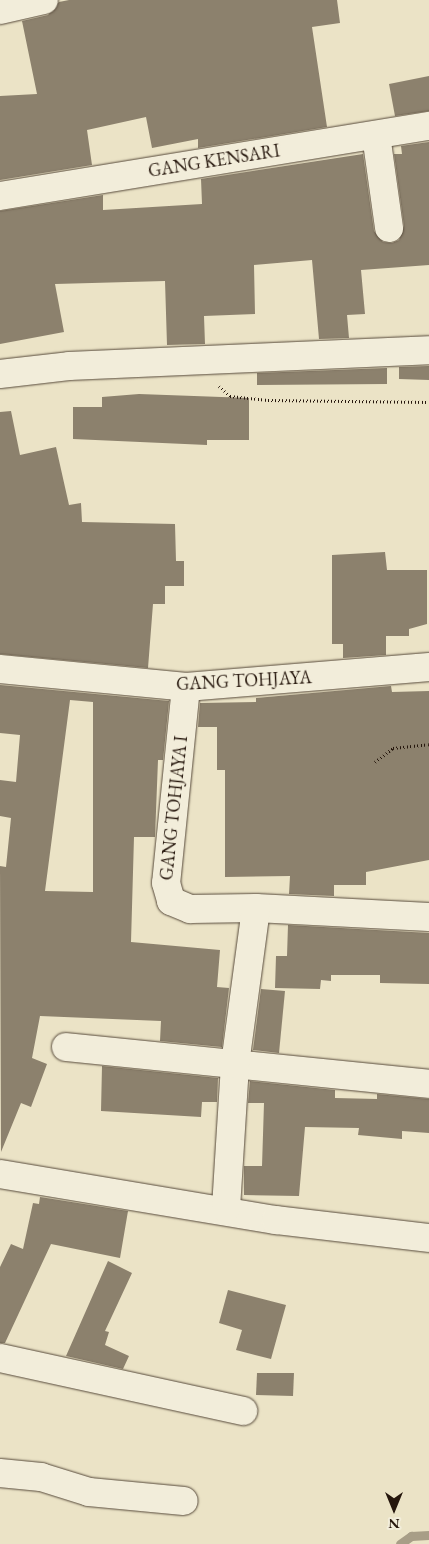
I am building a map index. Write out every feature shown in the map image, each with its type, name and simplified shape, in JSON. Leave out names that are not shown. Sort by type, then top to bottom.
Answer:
[{"type":"street","points":[[0,10],[44,0]]},
{"type":"street","name":"GANG KENSARI","points":[[0,196],[429,126]]},
{"type":"street","points":[[376,135],[389,228]]},
{"type":"street","points":[[0,374],[69,366],[215,362],[429,350]]},
{"type":"street","name":"GANG TOHJAYA","points":[[0,669],[186,687],[429,667]]},
{"type":"street","name":"GANG TOHJAYA I","points":[[186,687],[167,894],[171,901],[190,909],[256,908]]},
{"type":"street","points":[[226,1208],[235,1064],[256,908],[429,917]]},
{"type":"street","points":[[66,1047],[429,1084]]},
{"type":"street","points":[[0,1174],[226,1208],[276,1220],[429,1238]]},
{"type":"street","points":[[0,1358],[243,1411]]},
{"type":"street","points":[[0,1473],[42,1477],[89,1492],[184,1501]]},
{"type":"path","points":[[215,362],[216,380],[230,396],[429,402]]},
{"type":"path","points":[[375,762],[393,748],[429,744]]},
{"type":"building","points":[[69,0],[337,0],[340,23],[312,27],[327,127],[198,148],[198,139],[152,148],[146,117],[87,130],[92,165],[0,180],[0,96],[37,94],[22,21],[48,15],[59,2]]},
{"type":"building","points":[[429,76],[429,111],[395,116],[389,84]]},
{"type":"building","points":[[429,142],[429,265],[361,270],[365,314],[347,315],[349,338],[319,339],[312,260],[254,265],[255,314],[204,316],[205,344],[167,345],[165,281],[55,284],[64,332],[0,344],[0,211],[103,195],[103,210],[202,204],[201,179],[363,154],[374,231],[383,242],[392,243],[399,240],[404,226],[394,154],[402,154],[401,146]]},
{"type":"building","points":[[429,366],[429,380],[399,379],[399,367]]},
{"type":"building","points":[[387,368],[387,384],[257,385],[257,373]]},
{"type":"building","points":[[139,394],[249,398],[249,440],[207,440],[207,445],[73,439],[73,407],[102,407],[102,397]]},
{"type":"building","points":[[11,411],[20,455],[56,447],[69,505],[81,503],[82,522],[175,524],[176,561],[184,561],[184,586],[165,586],[165,604],[153,604],[148,668],[0,654],[0,412]]},
{"type":"building","points":[[385,552],[387,570],[427,570],[427,624],[409,629],[409,636],[386,636],[386,655],[343,658],[343,644],[332,644],[332,555]]},
{"type":"building","points":[[0,685],[169,701],[163,760],[158,760],[155,837],[134,837],[131,942],[220,950],[217,987],[229,988],[222,1047],[160,1041],[161,1021],[40,1016],[32,1058],[47,1064],[31,1107],[21,1103],[1,1152],[0,866],[6,867],[11,818],[0,816],[0,780],[16,782],[20,735],[0,733]],"holes":[[[70,700],[93,702],[93,892],[45,891]]]},
{"type":"building","points":[[391,686],[392,692],[429,691],[429,860],[366,872],[366,885],[334,885],[334,896],[289,894],[290,876],[225,877],[225,770],[217,770],[217,727],[198,727],[200,703],[256,702],[256,698]]},
{"type":"building","points":[[288,925],[429,933],[429,984],[380,983],[380,975],[331,975],[331,981],[321,980],[320,989],[275,988],[276,956],[287,956]]},
{"type":"building","points":[[261,989],[285,991],[279,1053],[253,1050]]},
{"type":"building","points":[[102,1066],[218,1078],[217,1102],[202,1102],[201,1117],[101,1111]]},
{"type":"building","points":[[250,1081],[335,1090],[335,1098],[377,1099],[377,1094],[429,1099],[429,1133],[402,1131],[402,1139],[358,1135],[359,1128],[305,1127],[299,1196],[244,1195],[244,1166],[262,1166],[264,1103],[248,1103]]},
{"type":"building","points":[[40,1197],[128,1211],[120,1258],[51,1244],[5,1343],[0,1343],[0,1267],[11,1244],[23,1249],[33,1203],[39,1204]]},
{"type":"building","points":[[108,1261],[132,1273],[105,1331],[109,1332],[105,1345],[129,1356],[123,1369],[66,1356]]},
{"type":"building","points":[[228,1290],[286,1305],[271,1359],[236,1350],[242,1330],[219,1323]]},
{"type":"building","points":[[257,1373],[294,1373],[293,1396],[256,1395]]},
{"type":"waterway","points":[[400,1544],[411,1536],[429,1535]]}]
